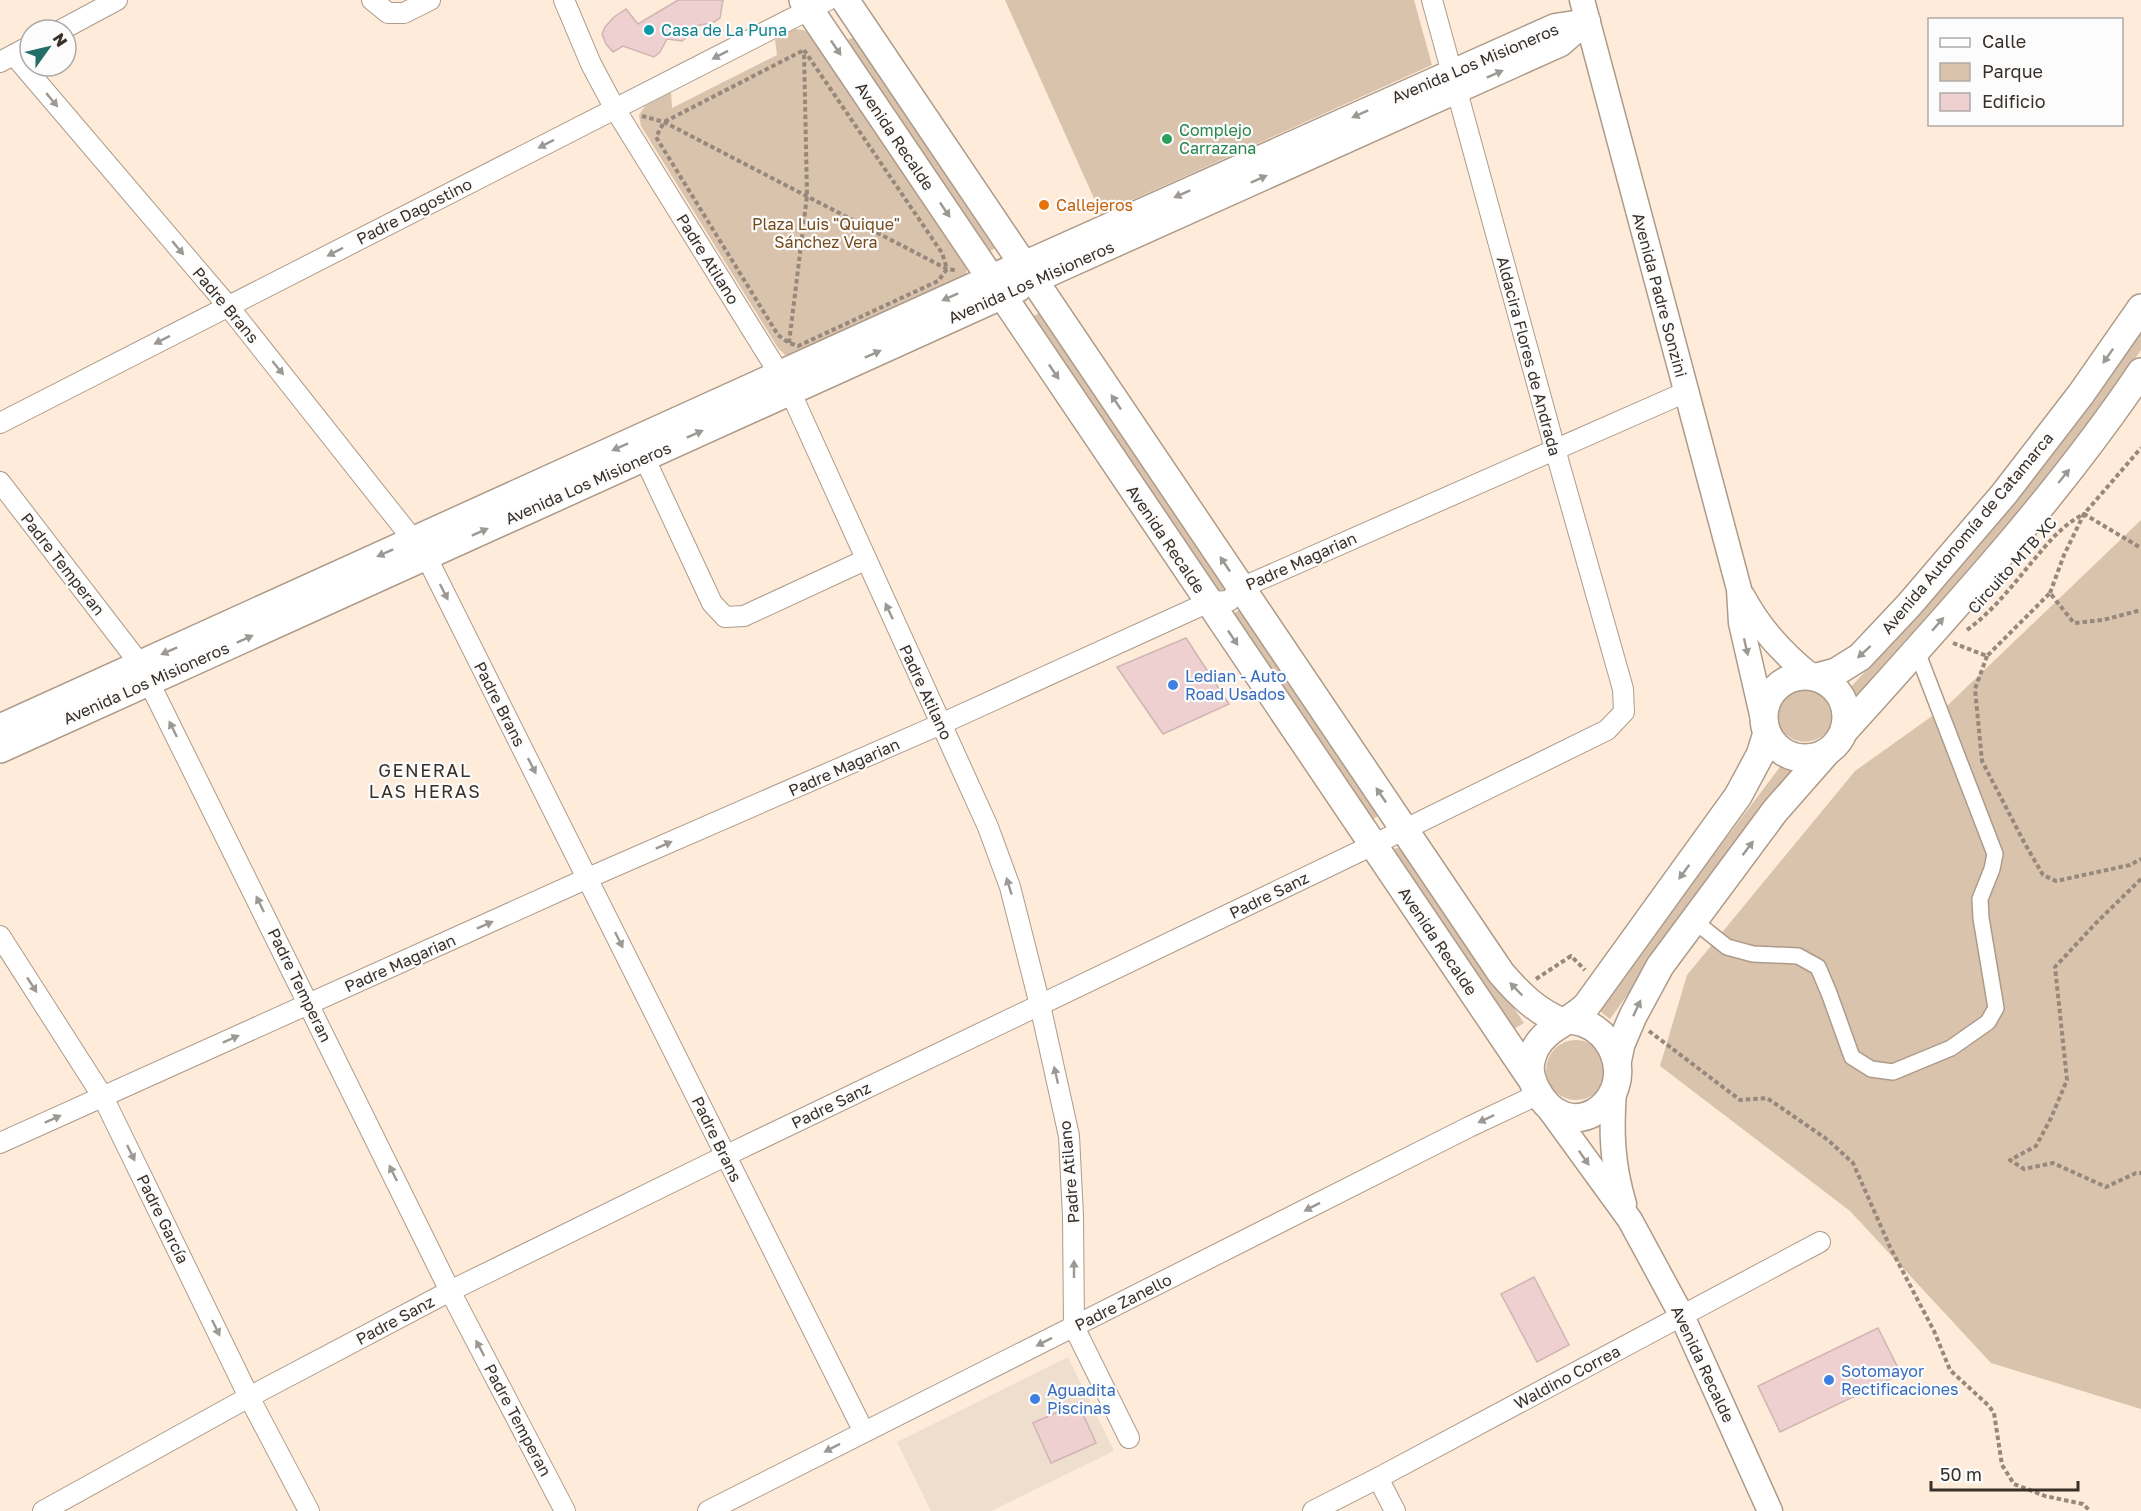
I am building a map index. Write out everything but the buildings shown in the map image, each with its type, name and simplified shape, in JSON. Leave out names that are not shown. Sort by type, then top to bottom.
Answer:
[{"type":"main road","name":"Avenida Recalde","points":[[845,0],[1494,964],[1517,992],[1535,1008],[1550,1017],[1567,1021]]},
{"type":"main road","name":"Avenida Recalde","points":[[814,3],[997,287],[1540,1094]]},
{"type":"main road","name":"Avenida Los Misioneros","points":[[0,749],[145,673],[1028,273]]},
{"type":"main road","name":"Avenida Autonomía de Catamarca","points":[[1814,676],[1836,672],[1860,657],[1909,605],[2011,485],[2081,394],[2141,308]]},
{"type":"main road","points":[[1844,731],[1847,717],[1844,703],[1838,692],[1828,682],[1814,676],[1791,678],[1779,684],[1770,694],[1765,705],[1765,726],[1760,755],[1737,796],[1587,1005],[1543,1037],[1536,1048],[1530,1068],[1540,1094],[1564,1117],[1584,1118],[1605,1104],[1614,1091],[1621,1044],[1660,966],[1775,812],[2029,519],[2110,419],[2141,372]]},
{"type":"main road","name":"Avenida Los Misioneros","points":[[420,548],[644,458],[785,383]]},
{"type":"main road","name":"Avenida Los Misioneros","points":[[0,728],[145,673]]},
{"type":"main road","points":[[1765,726],[1774,745],[1785,753],[1799,758],[1813,758],[1826,753]]},
{"type":"main road","points":[[1567,1021],[1590,1025],[1601,1034],[1612,1049],[1617,1063]]},
{"type":"street","points":[[78,21],[117,0]]},
{"type":"street","points":[[372,0],[388,13],[404,13],[430,0]]},
{"type":"street","name":"Padre Atilano","points":[[564,0],[591,64],[615,109],[785,383],[988,827],[1010,887],[1040,1005],[1069,1136],[1073,1216],[1074,1327],[1129,1438]]},
{"type":"street","name":"Aldacira Flores de Andrada","points":[[1432,0],[1623,689],[1624,712]]},
{"type":"street","name":"Padre Dagostino","points":[[0,423],[615,109],[814,3]]},
{"type":"street","name":"Avenida Los Misioneros","points":[[1028,273],[1455,81],[1561,44],[1585,10]]},
{"type":"street","name":"Avenida Padre Sonzini","points":[[1585,10],[1739,589],[1741,623],[1765,726]]},
{"type":"street","name":"Padre Brans","points":[[15,55],[228,306],[420,548],[588,878],[864,1432]]},
{"type":"street","name":"Padre Magarian","points":[[0,1143],[588,878],[941,724],[1209,602],[1229,601],[1241,588],[1686,392]]},
{"type":"street","points":[[644,458],[712,603],[725,617],[744,616],[865,560]]},
{"type":"street","name":"Padre Temperan","points":[[0,482],[145,673],[450,1291],[566,1511]]},
{"type":"street","name":"Avenida Padre Sonzini","points":[[1739,589],[1766,635],[1787,657],[1814,676]]},
{"type":"street","points":[[1693,921],[1727,947],[1753,954],[1798,956],[1818,967],[1852,1058],[1871,1069],[1893,1072],[1951,1048],[1989,1022],[1996,1008],[1980,899],[1992,869],[1995,854],[1916,649]]},
{"type":"street","name":"Padre Sanz","points":[[43,1511],[249,1397],[450,1291],[1607,730],[1624,712]]},
{"type":"street","name":"Padre García","points":[[0,936],[103,1097],[249,1397],[309,1511]]},
{"type":"street","name":"Avenida Recalde","points":[[1614,1091],[1612,1146],[1616,1177],[1630,1220]]},
{"type":"street","name":"Avenida Recalde","points":[[1540,1094],[1630,1220],[1682,1316],[1770,1511]]},
{"type":"street","name":"Padre Zanello","points":[[708,1511],[1469,1127],[1540,1094]]},
{"type":"street","name":"Waldino Correa","points":[[1313,1511],[1820,1242]]},
{"type":"street","points":[[1378,1478],[1395,1511]]},
{"type":"path","points":[[785,383],[807,196],[804,50],[814,3]]},
{"type":"path","points":[[804,50],[664,122],[656,137],[778,335],[798,346],[938,281],[947,269]]},
{"type":"path","points":[[804,50],[942,253],[947,269]]},
{"type":"path","points":[[615,109],[664,122],[947,269],[997,287]]},
{"type":"path","points":[[2141,448],[2084,514],[2064,555],[2050,593],[1987,656],[1975,689],[1982,761],[2043,875],[2056,881],[2130,864],[2141,859]]},
{"type":"path","points":[[2084,514],[2141,548]]},
{"type":"path","name":"Circuito MTB XC","points":[[1987,656],[1950,642],[1977,623],[1998,602],[2068,521],[2084,514]]},
{"type":"path","points":[[2050,593],[2074,623],[2103,621],[2141,610]]},
{"type":"path","points":[[2141,879],[2055,967],[2067,1080],[2036,1146],[2010,1160],[2024,1169],[2053,1163],[2106,1187],[2136,1173],[2141,1173]]},
{"type":"path","points":[[1517,992],[1571,956],[1601,985]]},
{"type":"path","points":[[1633,1017],[1648,1031],[1740,1100],[1767,1098],[1828,1140],[1853,1162],[1890,1247],[1934,1331],[1950,1370],[1994,1413],[2002,1465],[2014,1484],[2045,1496],[2083,1504],[2090,1511]]},
{"type":"shaded area","name":"Aguadita Piscinas","points":[[1068,1357],[1114,1451],[991,1511],[931,1511],[897,1442]]},
{"type":"green space","name":"Complejo Carrazana","points":[[1005,0],[1414,0],[1432,65],[1101,214]]},
{"type":"green space","name":"Plaza Luis \"Quique\" Sánchez Vera","points":[[795,29],[812,35],[965,259],[967,271],[962,282],[796,357],[785,355],[778,348],[641,126],[639,115],[645,106],[671,92],[672,108],[777,55],[775,40]]},
{"type":"green space","points":[[857,36],[997,247],[987,253],[845,41]]},
{"type":"green space","points":[[1041,312],[1228,587],[1228,592],[1217,592],[1029,319]]},
{"type":"green space","points":[[2141,332],[2141,350],[2089,425],[1964,579],[1887,665],[1852,700],[1847,691],[1997,524],[2089,407]]},
{"type":"green space","points":[[2141,520],[2141,1409],[1991,1363],[1850,1211],[1660,1066],[1687,975],[1855,771],[1949,704]]},
{"type":"green space","points":[[1242,609],[1381,814],[1372,820],[1232,614]]},
{"type":"green space","points":[[1800,686],[1810,686],[1825,694],[1831,703],[1833,714],[1831,725],[1825,734],[1810,742],[1800,742],[1789,737],[1782,730],[1777,719],[1777,709],[1782,698],[1789,691]]},
{"type":"green space","points":[[1783,763],[1793,773],[1696,900],[1610,1019],[1597,1009]]},
{"type":"green space","points":[[1404,847],[1524,1023],[1514,1029],[1392,849]]},
{"type":"green space","points":[[1576,1040],[1593,1045],[1601,1053],[1606,1070],[1601,1087],[1593,1095],[1576,1100],[1559,1095],[1551,1087],[1546,1070],[1551,1053],[1559,1045]]},
{"type":"place","name":"Casa de La Puna","points":[[649,30]]},
{"type":"place","name":"Complejo Carrazana","points":[[1167,139]]},
{"type":"place","name":"Callejeros","points":[[1044,205]]},
{"type":"place","name":"Ledian - Auto Road Usados","points":[[1173,685]]},
{"type":"place","name":"Sotomayor Rectificaciones","points":[[1829,1380]]},
{"type":"place","name":"Aguadita Piscinas","points":[[1035,1399]]},
{"type":"district","name":"GENERAL LAS HERAS","points":[[425,781]]}]
